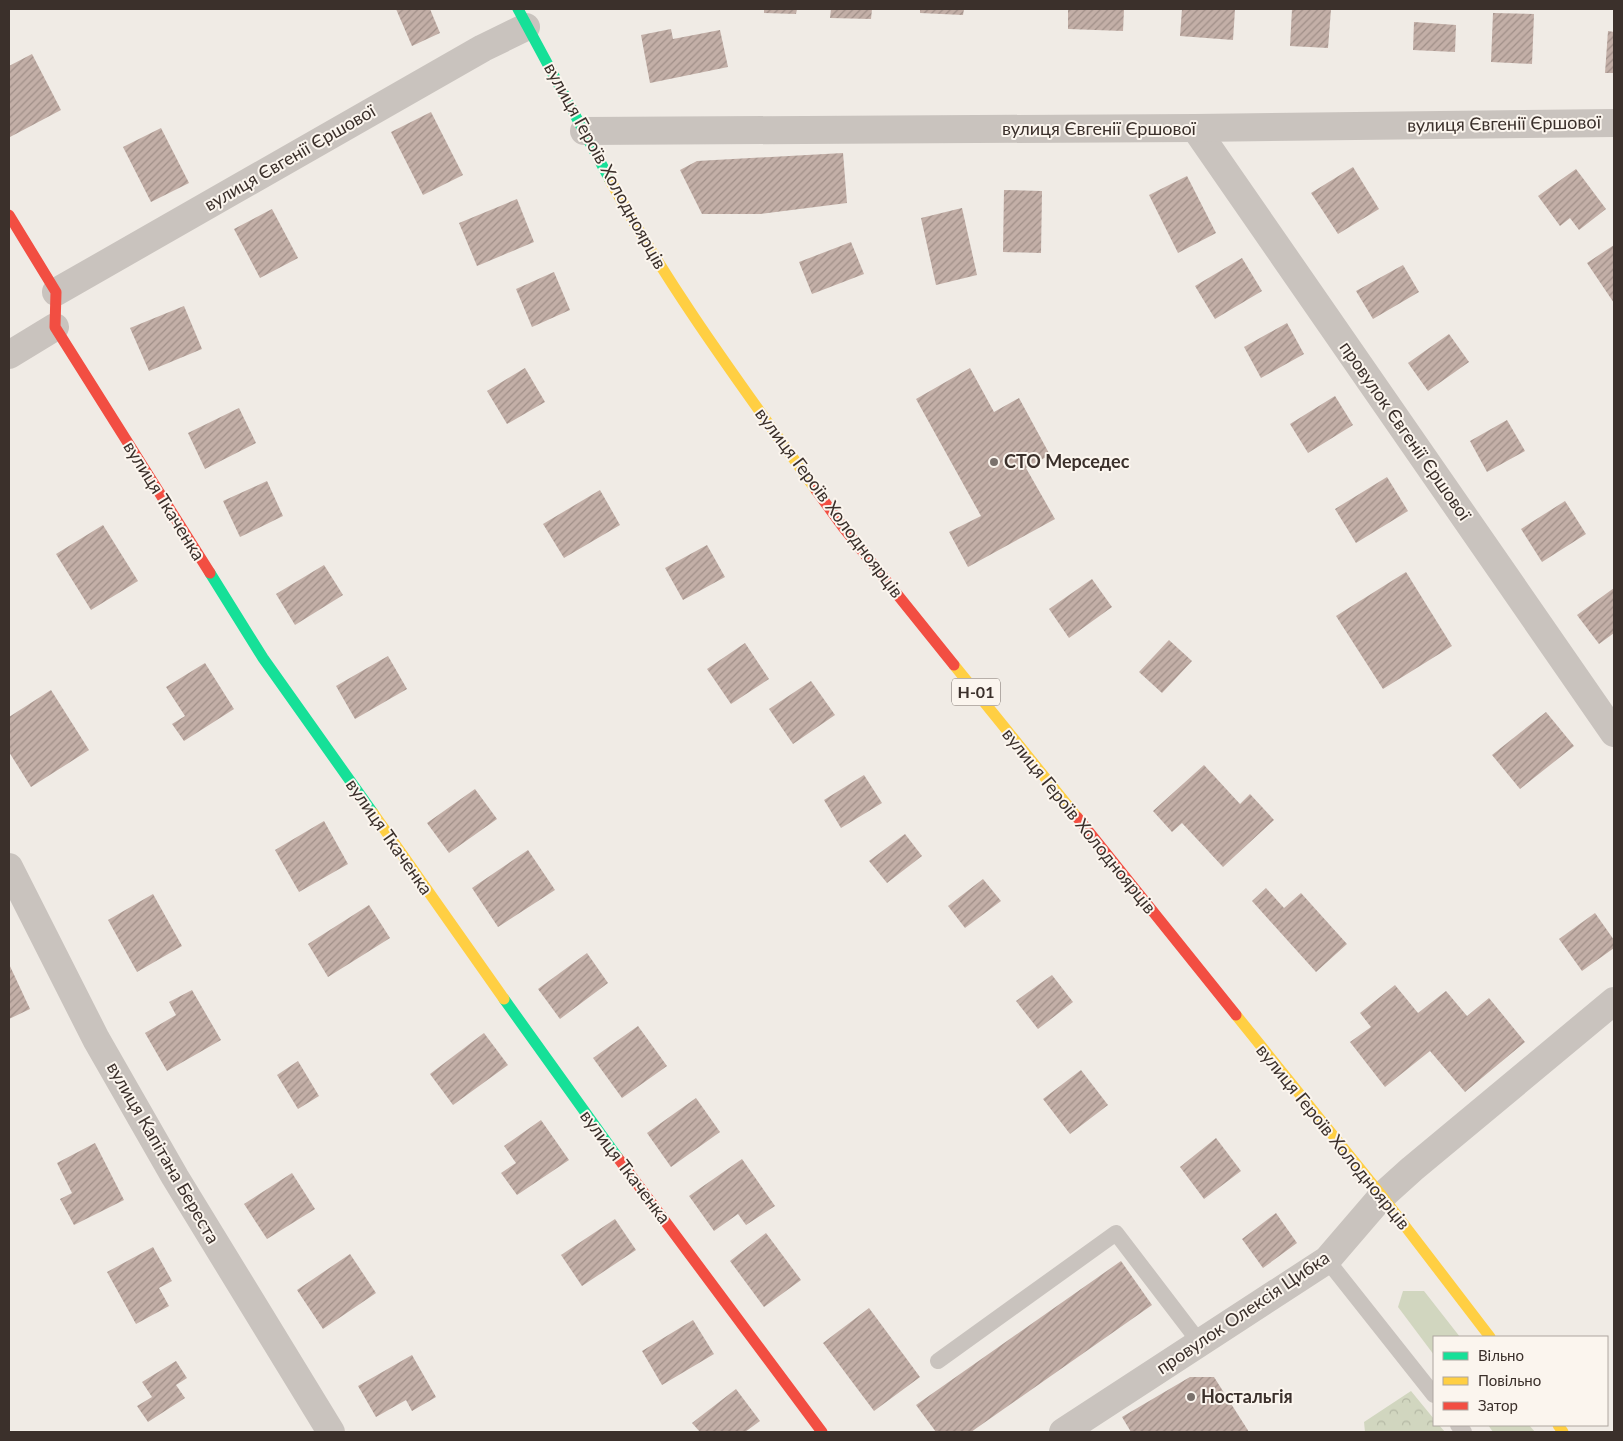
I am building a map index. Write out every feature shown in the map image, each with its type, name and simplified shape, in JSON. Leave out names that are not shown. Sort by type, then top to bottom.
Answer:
[{"type":"main road","name":"вулиця Героїв Холодноярців","points":[[522,18],[644,242],[704,334],[843,527],[1382,1196],[1489,1336]]},
{"type":"main road","points":[[9,215],[56,292],[55,327]]},
{"type":"main road","name":"вулиця Ткаченка","points":[[55,327],[263,658],[577,1102],[822,1432]]},
{"type":"street","name":"вулиця Євгенії Єршової","points":[[56,292],[483,48],[522,18]]},
{"type":"street","name":"вулиця Євгенії Єршової","points":[[584,131],[1195,128],[1614,123]]},
{"type":"street","name":"провулок Євгенії Єршової","points":[[1195,128],[1614,733]]},
{"type":"street","points":[[9,355],[55,327]]},
{"type":"street","name":"вулиця Капітана Береста","points":[[9,867],[96,1039],[175,1177],[331,1432]]},
{"type":"street","name":"провулок Олексія Цибка","points":[[1063,1432],[1327,1260],[1382,1196],[1614,1001]]},
{"type":"lane","points":[[938,1361],[1116,1233],[1200,1343]]},
{"type":"lane","points":[[1327,1260],[1433,1394]]},
{"type":"green space","points":[[1403,1291],[1424,1291],[1459,1336],[1433,1336],[1433,1354],[1398,1307]]},
{"type":"green space","points":[[1411,1391],[1433,1418],[1433,1426],[1440,1426],[1445,1432],[1365,1432],[1364,1422]]},
{"type":"green space","points":[[1489,1426],[1530,1426],[1535,1432],[1493,1432]]},
{"type":"building","points":[[396,9],[430,9],[440,33],[412,46]]},
{"type":"building","points":[[764,9],[797,9],[796,14],[764,13]]},
{"type":"building","points":[[831,9],[872,9],[871,19],[830,18]]},
{"type":"building","points":[[920,9],[964,9],[963,15],[920,13]]},
{"type":"building","points":[[1068,9],[1124,9],[1123,31],[1068,29]]},
{"type":"building","points":[[1182,9],[1235,9],[1233,40],[1180,36]]},
{"type":"building","points":[[1292,9],[1331,9],[1328,48],[1290,46]]},
{"type":"building","points":[[1493,13],[1534,14],[1532,64],[1491,62]]},
{"type":"building","points":[[1414,22],[1456,25],[1455,52],[1413,50]]},
{"type":"building","points":[[671,29],[673,39],[720,30],[728,67],[650,83],[641,35]]},
{"type":"building","points":[[1608,31],[1614,32],[1614,73],[1605,73]]},
{"type":"building","points":[[32,54],[61,110],[10,137],[9,66]]},
{"type":"building","points":[[431,112],[463,175],[423,195],[391,132]]},
{"type":"building","points":[[161,128],[189,183],[151,202],[123,147]]},
{"type":"building","points":[[843,153],[847,203],[760,214],[702,214],[680,170],[697,161]]},
{"type":"building","points":[[1353,167],[1379,209],[1338,234],[1311,193]]},
{"type":"building","points":[[1576,169],[1606,209],[1579,230],[1570,218],[1560,226],[1538,196]]},
{"type":"building","points":[[1187,176],[1216,233],[1178,253],[1149,195]]},
{"type":"building","points":[[1004,190],[1042,191],[1041,253],[1003,252]]},
{"type":"building","points":[[517,199],[534,242],[477,266],[459,223]]},
{"type":"building","points":[[962,208],[977,275],[936,285],[921,218]]},
{"type":"building","points":[[272,209],[298,258],[260,278],[234,229]]},
{"type":"building","points":[[851,242],[864,274],[812,294],[799,262]]},
{"type":"building","points":[[1614,245],[1614,303],[1587,263]]},
{"type":"building","points":[[1242,258],[1262,291],[1215,319],[1195,286]]},
{"type":"building","points":[[1403,265],[1419,292],[1373,319],[1356,291]]},
{"type":"building","points":[[554,272],[570,310],[532,327],[516,289]]},
{"type":"building","points":[[184,306],[202,349],[149,371],[130,328]]},
{"type":"building","points":[[1287,323],[1304,354],[1261,378],[1244,347]]},
{"type":"building","points":[[1449,334],[1469,362],[1428,391],[1408,363]]},
{"type":"building","points":[[525,368],[545,402],[507,424],[487,391]]},
{"type":"building","name":"СТО Мерседес","points":[[970,368],[994,412],[1019,398],[1050,455],[1026,468],[1055,519],[968,567],[949,532],[981,516],[916,399]]},
{"type":"building","points":[[1335,396],[1353,425],[1308,453],[1290,424]]},
{"type":"building","points":[[239,408],[256,443],[205,469],[188,433]]},
{"type":"building","points":[[1507,420],[1525,451],[1487,472],[1470,441]]},
{"type":"building","points":[[1387,477],[1408,511],[1356,543],[1335,509]]},
{"type":"building","points":[[267,481],[283,516],[240,537],[223,501]]},
{"type":"building","points":[[600,490],[620,525],[564,558],[543,524]]},
{"type":"building","points":[[1565,501],[1586,534],[1542,562],[1521,529]]},
{"type":"building","points":[[103,525],[138,581],[91,610],[56,554]]},
{"type":"building","points":[[707,545],[725,577],[683,600],[665,568]]},
{"type":"building","points":[[324,565],[343,595],[295,625],[276,594]]},
{"type":"building","points":[[1406,572],[1452,646],[1383,689],[1336,616]]},
{"type":"building","points":[[1092,579],[1112,607],[1069,638],[1049,609]]},
{"type":"building","points":[[1614,588],[1614,633],[1599,644],[1577,615]]},
{"type":"building","points":[[1169,640],[1192,661],[1162,693],[1139,672]]},
{"type":"building","points":[[745,643],[769,679],[731,704],[707,669]]},
{"type":"building","points":[[388,656],[407,689],[355,719],[336,686]]},
{"type":"building","points":[[205,663],[234,709],[184,741],[172,724],[185,716],[166,687]]},
{"type":"building","points":[[811,681],[835,715],[793,744],[769,709]]},
{"type":"building","points":[[51,690],[89,750],[31,787],[9,752],[9,717]]},
{"type":"building","points":[[1546,712],[1574,746],[1520,789],[1492,755]]},
{"type":"building","points":[[1204,765],[1240,804],[1250,794],[1274,820],[1223,867],[1182,823],[1172,832],[1153,811]]},
{"type":"building","points":[[864,775],[882,803],[841,828],[824,800]]},
{"type":"building","points":[[475,789],[497,819],[449,853],[427,823]]},
{"type":"building","points":[[324,821],[348,864],[299,892],[275,850]]},
{"type":"building","points":[[905,834],[922,856],[887,883],[869,861]]},
{"type":"building","points":[[528,850],[555,890],[498,927],[472,888]]},
{"type":"building","points":[[983,879],[1001,901],[965,928],[948,906]]},
{"type":"building","points":[[1266,888],[1284,908],[1301,893],[1347,944],[1316,972],[1252,901]]},
{"type":"building","points":[[153,894],[182,946],[137,972],[108,920]]},
{"type":"building","points":[[369,905],[390,938],[328,977],[308,944]]},
{"type":"building","points":[[1595,913],[1614,940],[1614,948],[1582,971],[1559,939]]},
{"type":"building","points":[[587,953],[608,983],[560,1019],[538,989]]},
{"type":"building","points":[[9,964],[30,1009],[9,1019]]},
{"type":"building","points":[[1052,975],[1073,1002],[1038,1029],[1016,1001]]},
{"type":"building","points":[[1395,985],[1418,1013],[1446,991],[1467,1016],[1489,998],[1525,1042],[1465,1092],[1430,1051],[1385,1087],[1350,1042],[1371,1027],[1360,1013]]},
{"type":"building","points":[[192,990],[221,1040],[167,1071],[145,1033],[176,1015],[169,1002]]},
{"type":"building","points":[[638,1026],[667,1066],[622,1098],[593,1058]]},
{"type":"building","points":[[484,1033],[508,1065],[453,1105],[430,1074]]},
{"type":"building","points":[[298,1061],[319,1096],[298,1109],[277,1075]]},
{"type":"building","points":[[1081,1070],[1108,1105],[1070,1134],[1043,1099]]},
{"type":"building","points":[[696,1098],[720,1132],[671,1167],[647,1133]]},
{"type":"building","points":[[541,1120],[569,1160],[517,1195],[501,1173],[516,1163],[504,1146]]},
{"type":"building","points":[[1216,1138],[1241,1171],[1204,1199],[1180,1167]]},
{"type":"building","points":[[95,1143],[124,1200],[74,1225],[60,1199],[72,1193],[57,1163]]},
{"type":"building","points":[[742,1159],[775,1206],[746,1225],[738,1214],[714,1231],[689,1196]]},
{"type":"building","points":[[292,1173],[315,1209],[267,1239],[244,1204]]},
{"type":"building","points":[[1276,1213],[1297,1243],[1263,1268],[1242,1239]]},
{"type":"building","points":[[615,1219],[636,1250],[582,1286],[561,1255]]},
{"type":"building","points":[[766,1233],[801,1280],[764,1307],[730,1261]]},
{"type":"building","points":[[153,1247],[172,1281],[159,1288],[169,1306],[136,1324],[107,1272]]},
{"type":"building","points":[[350,1254],[376,1293],[323,1329],[297,1290]]},
{"type":"building","points":[[1121,1261],[1152,1305],[971,1432],[936,1432],[916,1405]]},
{"type":"building","points":[[869,1308],[920,1377],[874,1411],[823,1343]]},
{"type":"building","points":[[693,1320],[714,1354],[662,1385],[642,1351]]},
{"type":"building","points":[[412,1355],[436,1397],[412,1411],[406,1400],[376,1417],[358,1386]]},
{"type":"building","points":[[176,1361],[187,1378],[176,1385],[185,1398],[148,1422],[137,1406],[152,1397],[142,1382]]},
{"type":"building","name":"Ностальгія","points":[[1190,1377],[1214,1377],[1249,1432],[1131,1432],[1122,1417]]},
{"type":"building","points":[[736,1389],[760,1421],[745,1432],[700,1432],[692,1423]]},
{"type":"traffic: fast","points":[[518,9],[610,180]]},
{"type":"traffic: fast","points":[[210,573],[263,658],[373,813]]},
{"type":"traffic: fast","points":[[504,999],[618,1158]]},
{"type":"traffic: slow","points":[[610,180],[657,261],[735,377],[816,490]]},
{"type":"traffic: slow","points":[[954,665],[1077,817]]},
{"type":"traffic: slow","points":[[373,813],[504,999]]},
{"type":"traffic: slow","points":[[1236,1015],[1382,1196],[1489,1336]]},
{"type":"traffic: slow","points":[[1559,1426],[1563,1432]]},
{"type":"traffic: jam","points":[[9,215],[56,292],[55,327],[210,573]]},
{"type":"traffic: jam","points":[[816,490],[843,527],[954,665]]},
{"type":"traffic: jam","points":[[1077,817],[1236,1015]]},
{"type":"traffic: jam","points":[[618,1158],[822,1432]]},
{"type":"place","name":"СТО Мерседес","points":[[994,462]]},
{"type":"place","name":"Ностальгія","points":[[1191,1397]]}]
